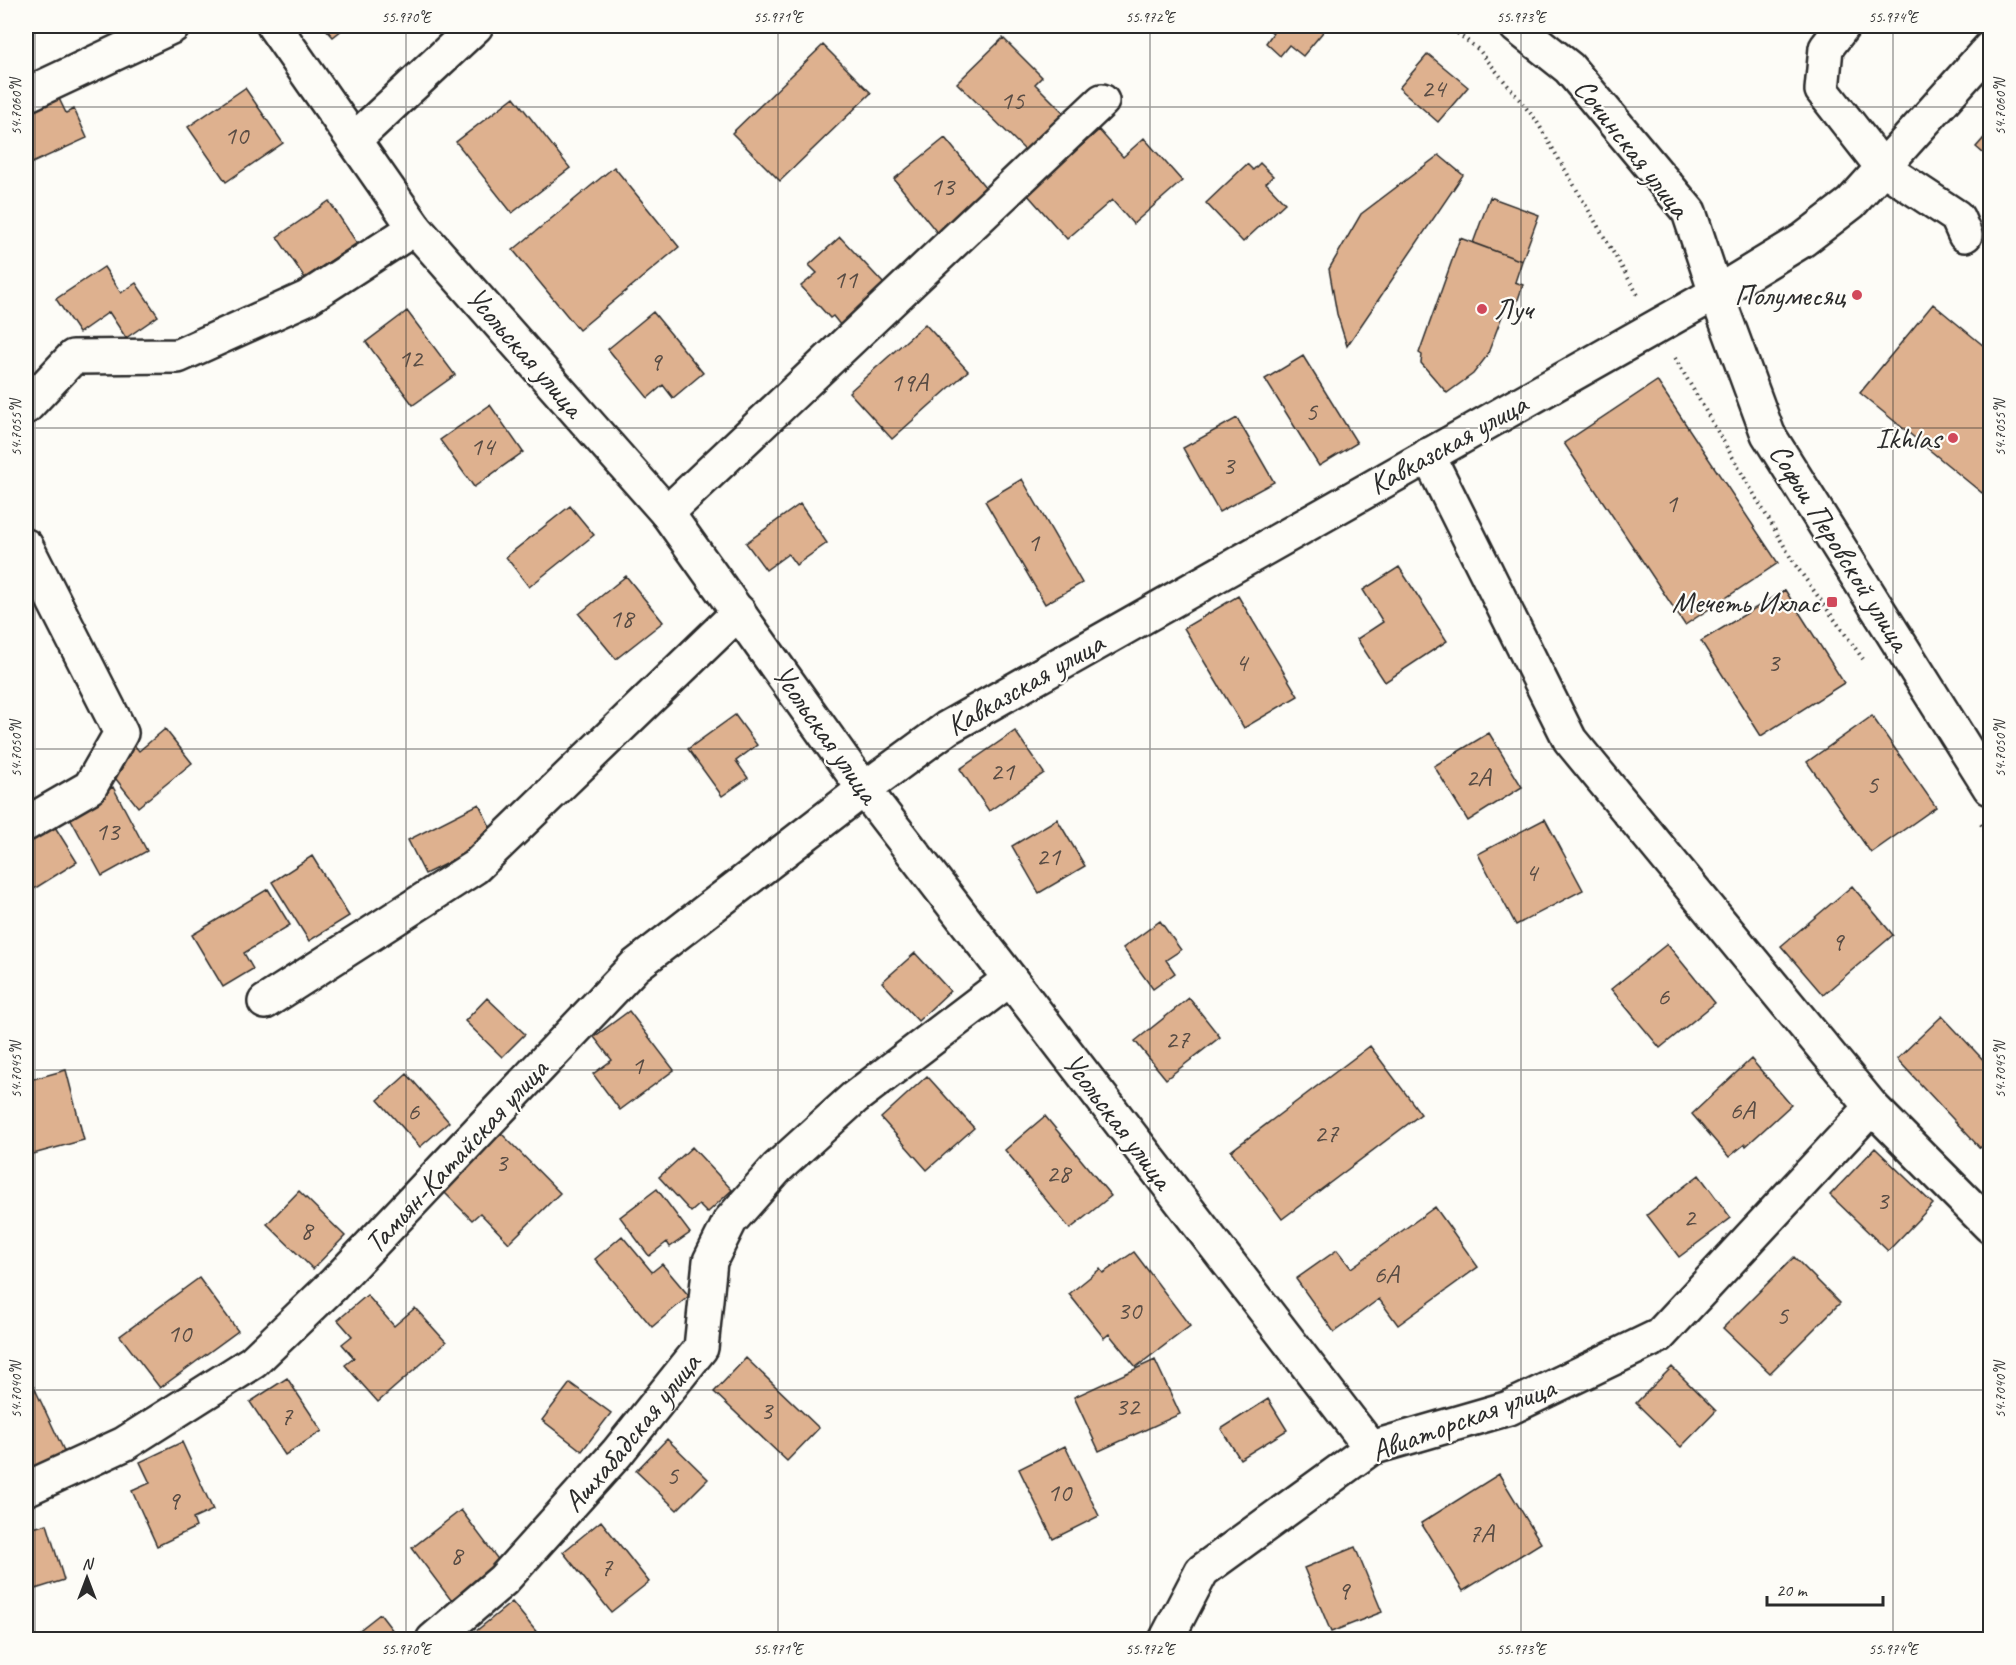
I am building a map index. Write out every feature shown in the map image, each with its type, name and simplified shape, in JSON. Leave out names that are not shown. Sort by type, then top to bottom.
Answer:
[{"type":"street","points":[[26,95],[173,26]]},
{"type":"street","name":"Усольская улица","points":[[274,26],[415,228],[667,513],[864,789],[1109,1111],[1371,1448]]},
{"type":"street","points":[[355,139],[476,26]]},
{"type":"street","name":"Сочинская улица","points":[[1516,26],[1569,68],[1689,212],[1716,293]]},
{"type":"street","points":[[1843,26],[1826,48],[1821,90],[1883,168],[1957,217],[1965,235]]},
{"type":"street","points":[[1976,26],[1990,34]]},
{"type":"street","name":"Кавказская улица","points":[[864,789],[947,728],[1716,293],[1803,240],[1851,202],[1990,48]]},
{"type":"street","points":[[667,513],[1102,101]]},
{"type":"street","points":[[26,406],[73,357],[178,356],[307,297],[415,228]]},
{"type":"street","name":"Софьи Перовской улица","points":[[1716,293],[1768,434],[1990,788]]},
{"type":"street","points":[[1428,455],[1570,740],[1872,1107],[1990,1226]]},
{"type":"street","points":[[26,546],[121,733],[90,787],[26,824]]},
{"type":"street","points":[[265,1002],[476,867],[739,612]]},
{"type":"street","name":"Тамьян-Катайская улица","points":[[26,1489],[123,1444],[253,1362],[333,1285],[634,966],[864,789]]},
{"type":"street","name":"Ашхабадская улица","points":[[433,1640],[503,1580],[617,1453],[701,1348],[710,1261],[730,1221],[777,1168],[854,1098],[1010,979]]},
{"type":"street","name":"Авиаторская улица","points":[[1166,1640],[1202,1571],[1371,1448],[1509,1408],[1659,1336],[1872,1107]]},
{"type":"path","points":[[1448,26],[1479,50],[1536,120],[1794,562],[1868,667]]},
{"type":"path","points":[[1977,819],[1990,838]]},
{"type":"building","points":[[323,26],[347,26],[333,37]]},
{"type":"building","points":[[1264,26],[1328,26],[1303,56],[1289,45],[1280,56],[1266,43],[1273,33]]},
{"type":"building","points":[[1003,38],[1042,77],[1035,84],[1066,115],[1028,153],[957,83]]},
{"type":"building","points":[[823,45],[871,93],[780,181],[732,133]]},
{"type":"building","points":[[1428,54],[1468,87],[1438,122],[1399,88]]},
{"type":"building","points":[[52,84],[66,113],[74,109],[87,138],[30,164],[26,154],[26,96]]},
{"type":"building","points":[[245,88],[283,143],[226,182],[188,127]]},
{"type":"building","points":[[514,97],[570,168],[512,213],[456,142]]},
{"type":"building","points":[[1099,130],[1123,157],[1144,138],[1182,181],[1133,224],[1112,200],[1067,239],[1027,194]]},
{"type":"building","points":[[1990,131],[1990,159],[1976,147]]},
{"type":"building","points":[[945,138],[990,193],[939,235],[894,179]]},
{"type":"building","points":[[1439,155],[1463,175],[1347,346],[1337,314],[1329,269],[1361,214]]},
{"type":"building","points":[[1260,163],[1273,176],[1266,183],[1285,203],[1243,242],[1206,203],[1247,164],[1253,170]]},
{"type":"building","points":[[614,167],[679,247],[579,330],[513,250]]},
{"type":"building","points":[[1490,197],[1539,215],[1522,261],[1473,243]]},
{"type":"building","points":[[329,201],[357,243],[305,278],[277,237]]},
{"type":"building","points":[[840,237],[885,285],[841,326],[833,316],[830,318],[801,286],[817,273],[809,265]]},
{"type":"building","points":[[1460,238],[1522,261],[1515,282],[1523,285],[1516,305],[1507,303],[1487,356],[1473,374],[1447,393],[1421,363],[1422,355],[1419,353]]},
{"type":"building","points":[[104,267],[121,293],[136,283],[158,316],[126,338],[109,312],[79,333],[56,299]]},
{"type":"building","name":"Ikhlas","points":[[1933,304],[1990,351],[1990,483],[1982,493],[1860,393]]},
{"type":"building","points":[[407,311],[455,375],[413,405],[366,342]]},
{"type":"building","points":[[653,312],[703,373],[673,398],[663,385],[648,398],[608,349]]},
{"type":"building","points":[[925,324],[968,371],[892,439],[849,392]]},
{"type":"building","points":[[1303,356],[1357,443],[1319,466],[1265,379]]},
{"type":"building","points":[[1657,381],[1778,563],[1685,625],[1564,443]]},
{"type":"building","points":[[490,405],[523,452],[474,487],[440,440]]},
{"type":"building","points":[[1237,418],[1274,482],[1219,512],[1183,448]]},
{"type":"building","points":[[1022,479],[1082,583],[1045,604],[985,501]]},
{"type":"building","points":[[800,504],[827,543],[796,565],[788,554],[766,570],[746,543]]},
{"type":"building","points":[[570,506],[594,535],[529,587],[506,557]]},
{"type":"building","points":[[1399,567],[1447,641],[1385,682],[1357,639],[1383,622],[1363,590]]},
{"type":"building","points":[[626,576],[663,622],[616,659],[579,614]]},
{"type":"building","points":[[1785,590],[1844,683],[1761,736],[1701,641]]},
{"type":"building","points":[[1238,596],[1298,696],[1244,728],[1184,628]]},
{"type":"building","points":[[735,715],[757,745],[736,761],[748,778],[722,796],[688,749]]},
{"type":"building","points":[[1872,716],[1936,807],[1871,853],[1807,762]]},
{"type":"building","points":[[165,729],[192,763],[138,807],[112,774],[122,765],[112,753],[130,740],[139,751]]},
{"type":"building","points":[[1015,731],[1044,773],[989,811],[960,769]]},
{"type":"building","points":[[1489,733],[1522,787],[1468,821],[1434,766]]},
{"type":"building","points":[[113,787],[147,851],[102,876],[67,812]]},
{"type":"building","points":[[479,804],[496,839],[425,874],[408,840]]},
{"type":"building","points":[[50,819],[77,862],[26,894],[26,834]]},
{"type":"building","points":[[1057,819],[1085,866],[1039,893],[1012,846]]},
{"type":"building","points":[[1545,819],[1583,890],[1516,925],[1478,854]]},
{"type":"building","points":[[312,856],[349,916],[309,941],[272,882]]},
{"type":"building","points":[[1852,886],[1893,935],[1823,995],[1781,946]]},
{"type":"building","points":[[268,889],[290,925],[244,953],[253,969],[223,987],[192,935]]},
{"type":"building","points":[[1160,921],[1181,950],[1166,960],[1175,973],[1153,989],[1123,948]]},
{"type":"building","points":[[1667,944],[1715,1003],[1660,1048],[1611,989]]},
{"type":"building","points":[[915,953],[950,991],[918,1021],[882,982]]},
{"type":"building","points":[[487,998],[525,1034],[502,1057],[465,1021]]},
{"type":"building","points":[[1189,998],[1220,1037],[1166,1079],[1135,1041]]},
{"type":"building","points":[[629,1011],[674,1070],[620,1110],[593,1074],[612,1060],[594,1037]]},
{"type":"building","points":[[1942,1016],[1990,1067],[1990,1138],[1980,1148],[1897,1059]]},
{"type":"building","points":[[1370,1046],[1421,1114],[1282,1219],[1231,1151]]},
{"type":"building","points":[[1751,1059],[1791,1105],[1746,1146],[1745,1144],[1729,1157],[1692,1114]]},
{"type":"building","points":[[66,1070],[84,1140],[26,1156],[26,1081]]},
{"type":"building","points":[[407,1074],[449,1122],[420,1147],[378,1100]]},
{"type":"building","points":[[927,1076],[974,1128],[927,1170],[881,1118]]},
{"type":"building","points":[[1045,1116],[1111,1196],[1070,1229],[1005,1150]]},
{"type":"building","points":[[501,1133],[560,1193],[509,1243],[480,1213],[472,1220],[443,1191]]},
{"type":"building","points":[[692,1147],[732,1190],[707,1213],[699,1205],[691,1212],[659,1177]]},
{"type":"building","points":[[1875,1148],[1933,1204],[1888,1251],[1830,1195]]},
{"type":"building","points":[[1699,1175],[1731,1218],[1679,1257],[1647,1215]]},
{"type":"building","points":[[657,1189],[690,1233],[670,1247],[667,1242],[649,1256],[620,1217]]},
{"type":"building","points":[[299,1191],[345,1236],[313,1269],[267,1224]]},
{"type":"building","points":[[1435,1207],[1478,1267],[1398,1325],[1379,1299],[1334,1332],[1296,1279],[1337,1250],[1351,1268]]},
{"type":"building","points":[[622,1236],[652,1272],[662,1264],[689,1296],[652,1327],[595,1259]]},
{"type":"building","points":[[1134,1252],[1190,1326],[1136,1367],[1109,1334],[1104,1338],[1069,1294],[1100,1269],[1103,1273]]},
{"type":"building","points":[[1794,1257],[1840,1303],[1770,1373],[1723,1328]]},
{"type":"building","points":[[199,1278],[238,1331],[160,1388],[120,1336]]},
{"type":"building","points":[[367,1295],[394,1326],[415,1308],[446,1342],[378,1402],[345,1365],[354,1358],[342,1344],[352,1336],[338,1320]]},
{"type":"building","points":[[746,1358],[819,1428],[787,1461],[714,1392]]},
{"type":"building","points":[[1155,1360],[1180,1414],[1099,1451],[1074,1397]]},
{"type":"building","points":[[1672,1367],[1716,1411],[1681,1447],[1636,1403]]},
{"type":"building","points":[[287,1378],[322,1431],[285,1455],[250,1402]]},
{"type":"building","points":[[570,1383],[611,1413],[582,1451],[542,1420]]},
{"type":"building","points":[[34,1387],[66,1455],[26,1474],[26,1390]]},
{"type":"building","points":[[1268,1399],[1287,1430],[1240,1459],[1221,1429]]},
{"type":"building","points":[[667,1439],[708,1479],[677,1510],[636,1471]]},
{"type":"building","points":[[182,1442],[213,1510],[193,1519],[196,1527],[157,1546],[132,1491],[150,1483],[140,1462]]},
{"type":"building","points":[[1065,1446],[1099,1516],[1053,1539],[1019,1469]]},
{"type":"building","points":[[1499,1474],[1541,1543],[1463,1591],[1421,1523]]},
{"type":"building","points":[[461,1510],[500,1562],[451,1600],[412,1548]]},
{"type":"building","points":[[601,1521],[649,1582],[611,1612],[563,1552]]},
{"type":"building","points":[[47,1524],[64,1580],[26,1592],[26,1530]]},
{"type":"building","points":[[1355,1547],[1382,1612],[1331,1632],[1304,1568]]},
{"type":"building","points":[[512,1602],[543,1640],[465,1640]]},
{"type":"building","points":[[380,1614],[400,1640],[347,1640]]},
{"type":"place","name":"Полумесяц","points":[[1857,295]]},
{"type":"place","name":"Луч","points":[[1482,309]]},
{"type":"place","name":"Ikhlas","points":[[1953,438]]},
{"type":"place","name":"Мечеть Ихлас","points":[[1832,602]]}]
